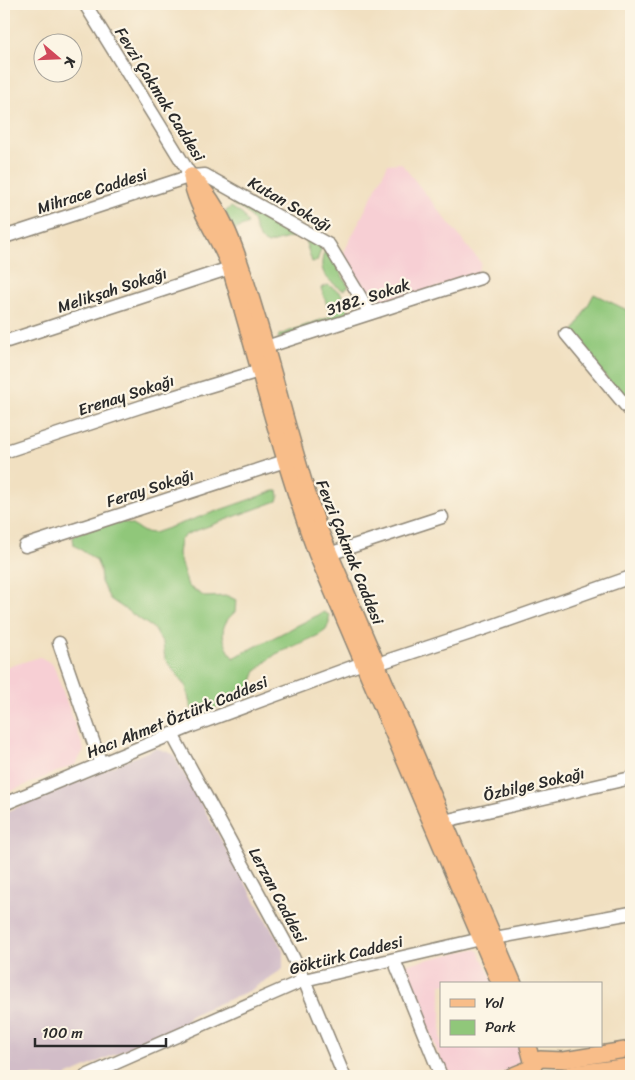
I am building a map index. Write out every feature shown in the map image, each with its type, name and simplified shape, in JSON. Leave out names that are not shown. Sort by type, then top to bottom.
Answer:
[{"type":"main road","name":"Fevzi Çakmak Caddesi","points":[[191,176],[194,194],[230,268],[299,508],[316,553],[444,821],[488,939],[499,982]]},
{"type":"main road","name":"Fevzi Çakmak Caddesi","points":[[191,176],[208,195],[234,247],[247,282],[304,485],[370,664],[488,939],[513,982]]},
{"type":"main road","points":[[528,1048],[532,1071]]},
{"type":"main road","points":[[543,1048],[557,1065],[558,1076]]},
{"type":"main road","points":[[511,1076],[532,1071],[540,1059],[572,1059],[631,1049]]},
{"type":"main road","points":[[564,1076],[631,1066]]},
{"type":"street","name":"Fevzi Çakmak Caddesi","points":[[84,4],[191,176]]},
{"type":"street","name":"Kutan Sokağı","points":[[191,176],[205,175],[212,178],[330,245],[370,313]]},
{"type":"street","name":"Mihrace Caddesi","points":[[4,236],[191,176]]},
{"type":"street","name":"Melikşah Sokağı","points":[[4,342],[230,268]]},
{"type":"street","name":"3182. Sokak","points":[[266,347],[480,278]]},
{"type":"street","points":[[566,334],[631,412]]},
{"type":"street","name":"Erenay Sokağı","points":[[4,452],[259,370]]},
{"type":"street","name":"Feray Sokağı","points":[[25,546],[285,461]]},
{"type":"street","points":[[330,554],[442,517]]},
{"type":"street","name":"Hacı Ahmet Öztürk Caddesi","points":[[4,804],[172,734],[370,664],[486,628],[631,577]]},
{"type":"street","points":[[59,643],[101,764]]},
{"type":"street","name":"Lerzan Caddesi","points":[[172,734],[304,980],[344,1076]]},
{"type":"street","name":"Özbilge Sokağı","points":[[444,821],[631,778]]},
{"type":"street","name":"Göktürk Caddesi","points":[[86,1076],[304,980],[488,939],[631,913]]},
{"type":"street","points":[[394,960],[441,1076]]},
{"type":"shaded area","points":[[401,163],[481,263],[477,274],[374,309],[342,256],[388,164]]},
{"type":"shaded area","points":[[40,657],[53,664],[84,750],[76,764],[4,794],[4,668]]},
{"type":"shaded area","points":[[156,748],[173,754],[283,950],[283,969],[249,991],[191,1015],[185,1023],[66,1076],[4,1076],[4,813]]},
{"type":"shaded area","points":[[473,949],[478,950],[494,982],[440,982],[440,1048],[520,1048],[520,1059],[515,1067],[493,1076],[447,1076],[403,965]]},
{"type":"green space","points":[[237,196],[323,244],[317,261],[312,262],[304,237],[298,235],[268,244],[263,241],[259,237],[248,214],[233,205]]},
{"type":"green space","points":[[231,207],[243,215],[248,224],[234,230],[225,212]]},
{"type":"green space","points":[[326,248],[349,287],[343,290],[331,282],[324,273],[322,262]]},
{"type":"green space","points":[[328,285],[341,293],[349,314],[278,339],[279,335],[329,317],[330,314],[321,288]]},
{"type":"green space","points":[[594,294],[631,312],[631,408],[572,335]]},
{"type":"green space","points":[[278,491],[277,501],[187,534],[180,540],[178,554],[188,586],[205,597],[228,596],[236,600],[235,612],[226,623],[223,634],[233,658],[324,612],[329,615],[329,623],[326,630],[319,635],[276,654],[267,661],[256,671],[248,691],[205,713],[196,712],[191,708],[186,687],[165,659],[163,643],[153,628],[110,599],[101,582],[100,569],[96,560],[74,545],[73,537],[78,533],[120,521],[144,532],[154,533]]}]
